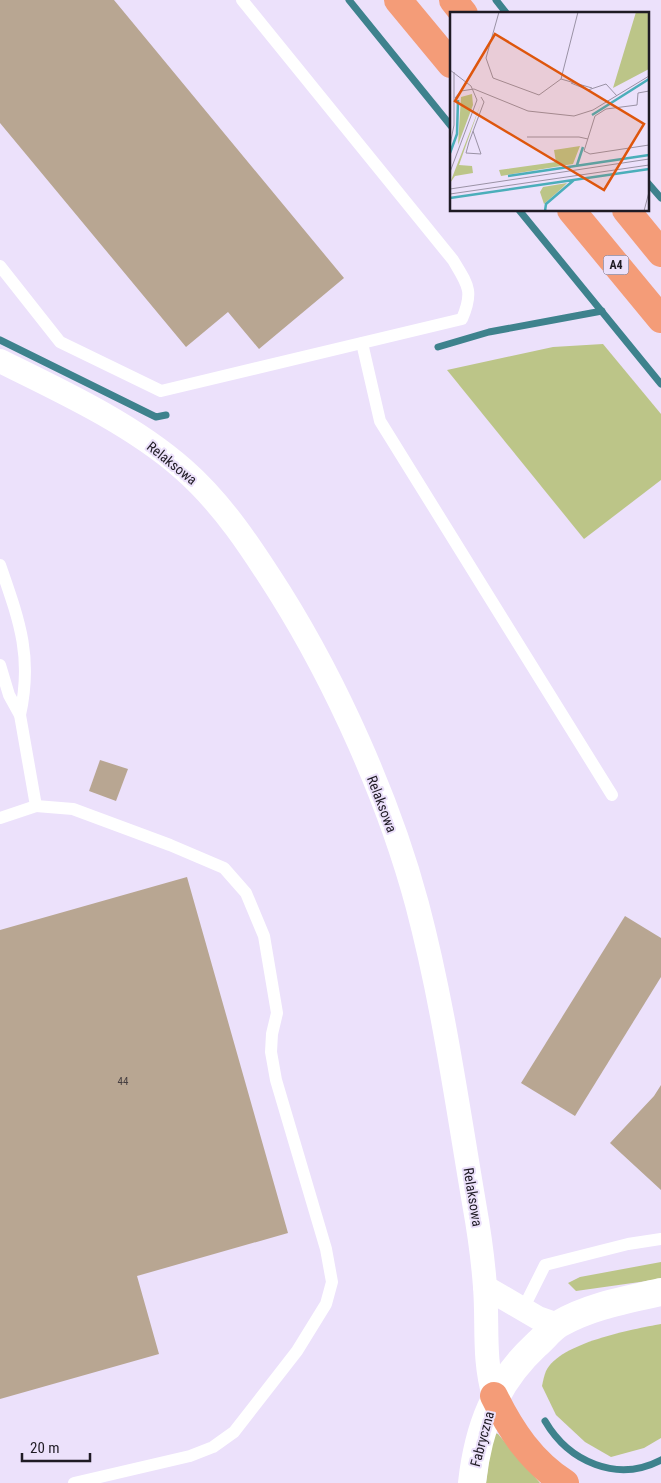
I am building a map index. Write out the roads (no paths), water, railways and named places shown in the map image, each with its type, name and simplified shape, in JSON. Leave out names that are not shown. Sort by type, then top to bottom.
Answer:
[{"type":"highway","points":[[398,0],[450,63]]},
{"type":"highway","points":[[453,0],[462,12]]},
{"type":"highway","name":"A4","points":[[572,211],[661,320]]},
{"type":"highway","points":[[627,211],[661,253]]},
{"type":"highway","points":[[494,1396],[512,1430],[528,1451],[548,1472],[565,1483]]},
{"type":"main road","name":"Fabryczna","points":[[472,1483],[482,1430],[494,1396],[529,1351],[558,1325],[607,1305],[661,1292]]},
{"type":"street","name":"Relaksowa","points":[[0,361],[155,446],[184,469],[215,500],[248,543],[295,617],[339,699],[382,800],[417,903],[444,1021],[486,1287],[487,1370],[494,1396]]},
{"type":"street","points":[[486,1287],[523,1309],[558,1325]]},
{"type":"lane","points":[[0,266],[60,342],[162,391],[462,319],[469,301],[466,282],[453,260],[242,0]]},
{"type":"lane","points":[[362,343],[380,421],[612,795]]},
{"type":"lane","points":[[0,565],[17,614],[26,652],[27,675],[20,716]]},
{"type":"lane","points":[[0,665],[9,694],[20,716],[36,806]]},
{"type":"lane","points":[[0,818],[36,806],[73,809],[170,845],[224,868],[246,893],[264,936],[274,986],[277,1013],[272,1034],[271,1052],[276,1080],[326,1249],[332,1282],[326,1304],[297,1352],[234,1432],[213,1447],[190,1456],[74,1483]]},
{"type":"lane","points":[[523,1309],[545,1266],[628,1244],[661,1239]]},
{"type":"waterway","points":[[349,0],[450,125]]},
{"type":"waterway","points":[[496,0],[505,12]]},
{"type":"waterway","points":[[648,183],[661,198]]},
{"type":"waterway","points":[[520,211],[661,384]]},
{"type":"waterway","points":[[438,347],[489,332],[602,311]]},
{"type":"waterway","points":[[0,340],[156,417],[166,415]]},
{"type":"waterway","points":[[545,1421],[567,1448],[596,1464],[611,1469],[628,1469],[644,1467],[661,1460]]}]
